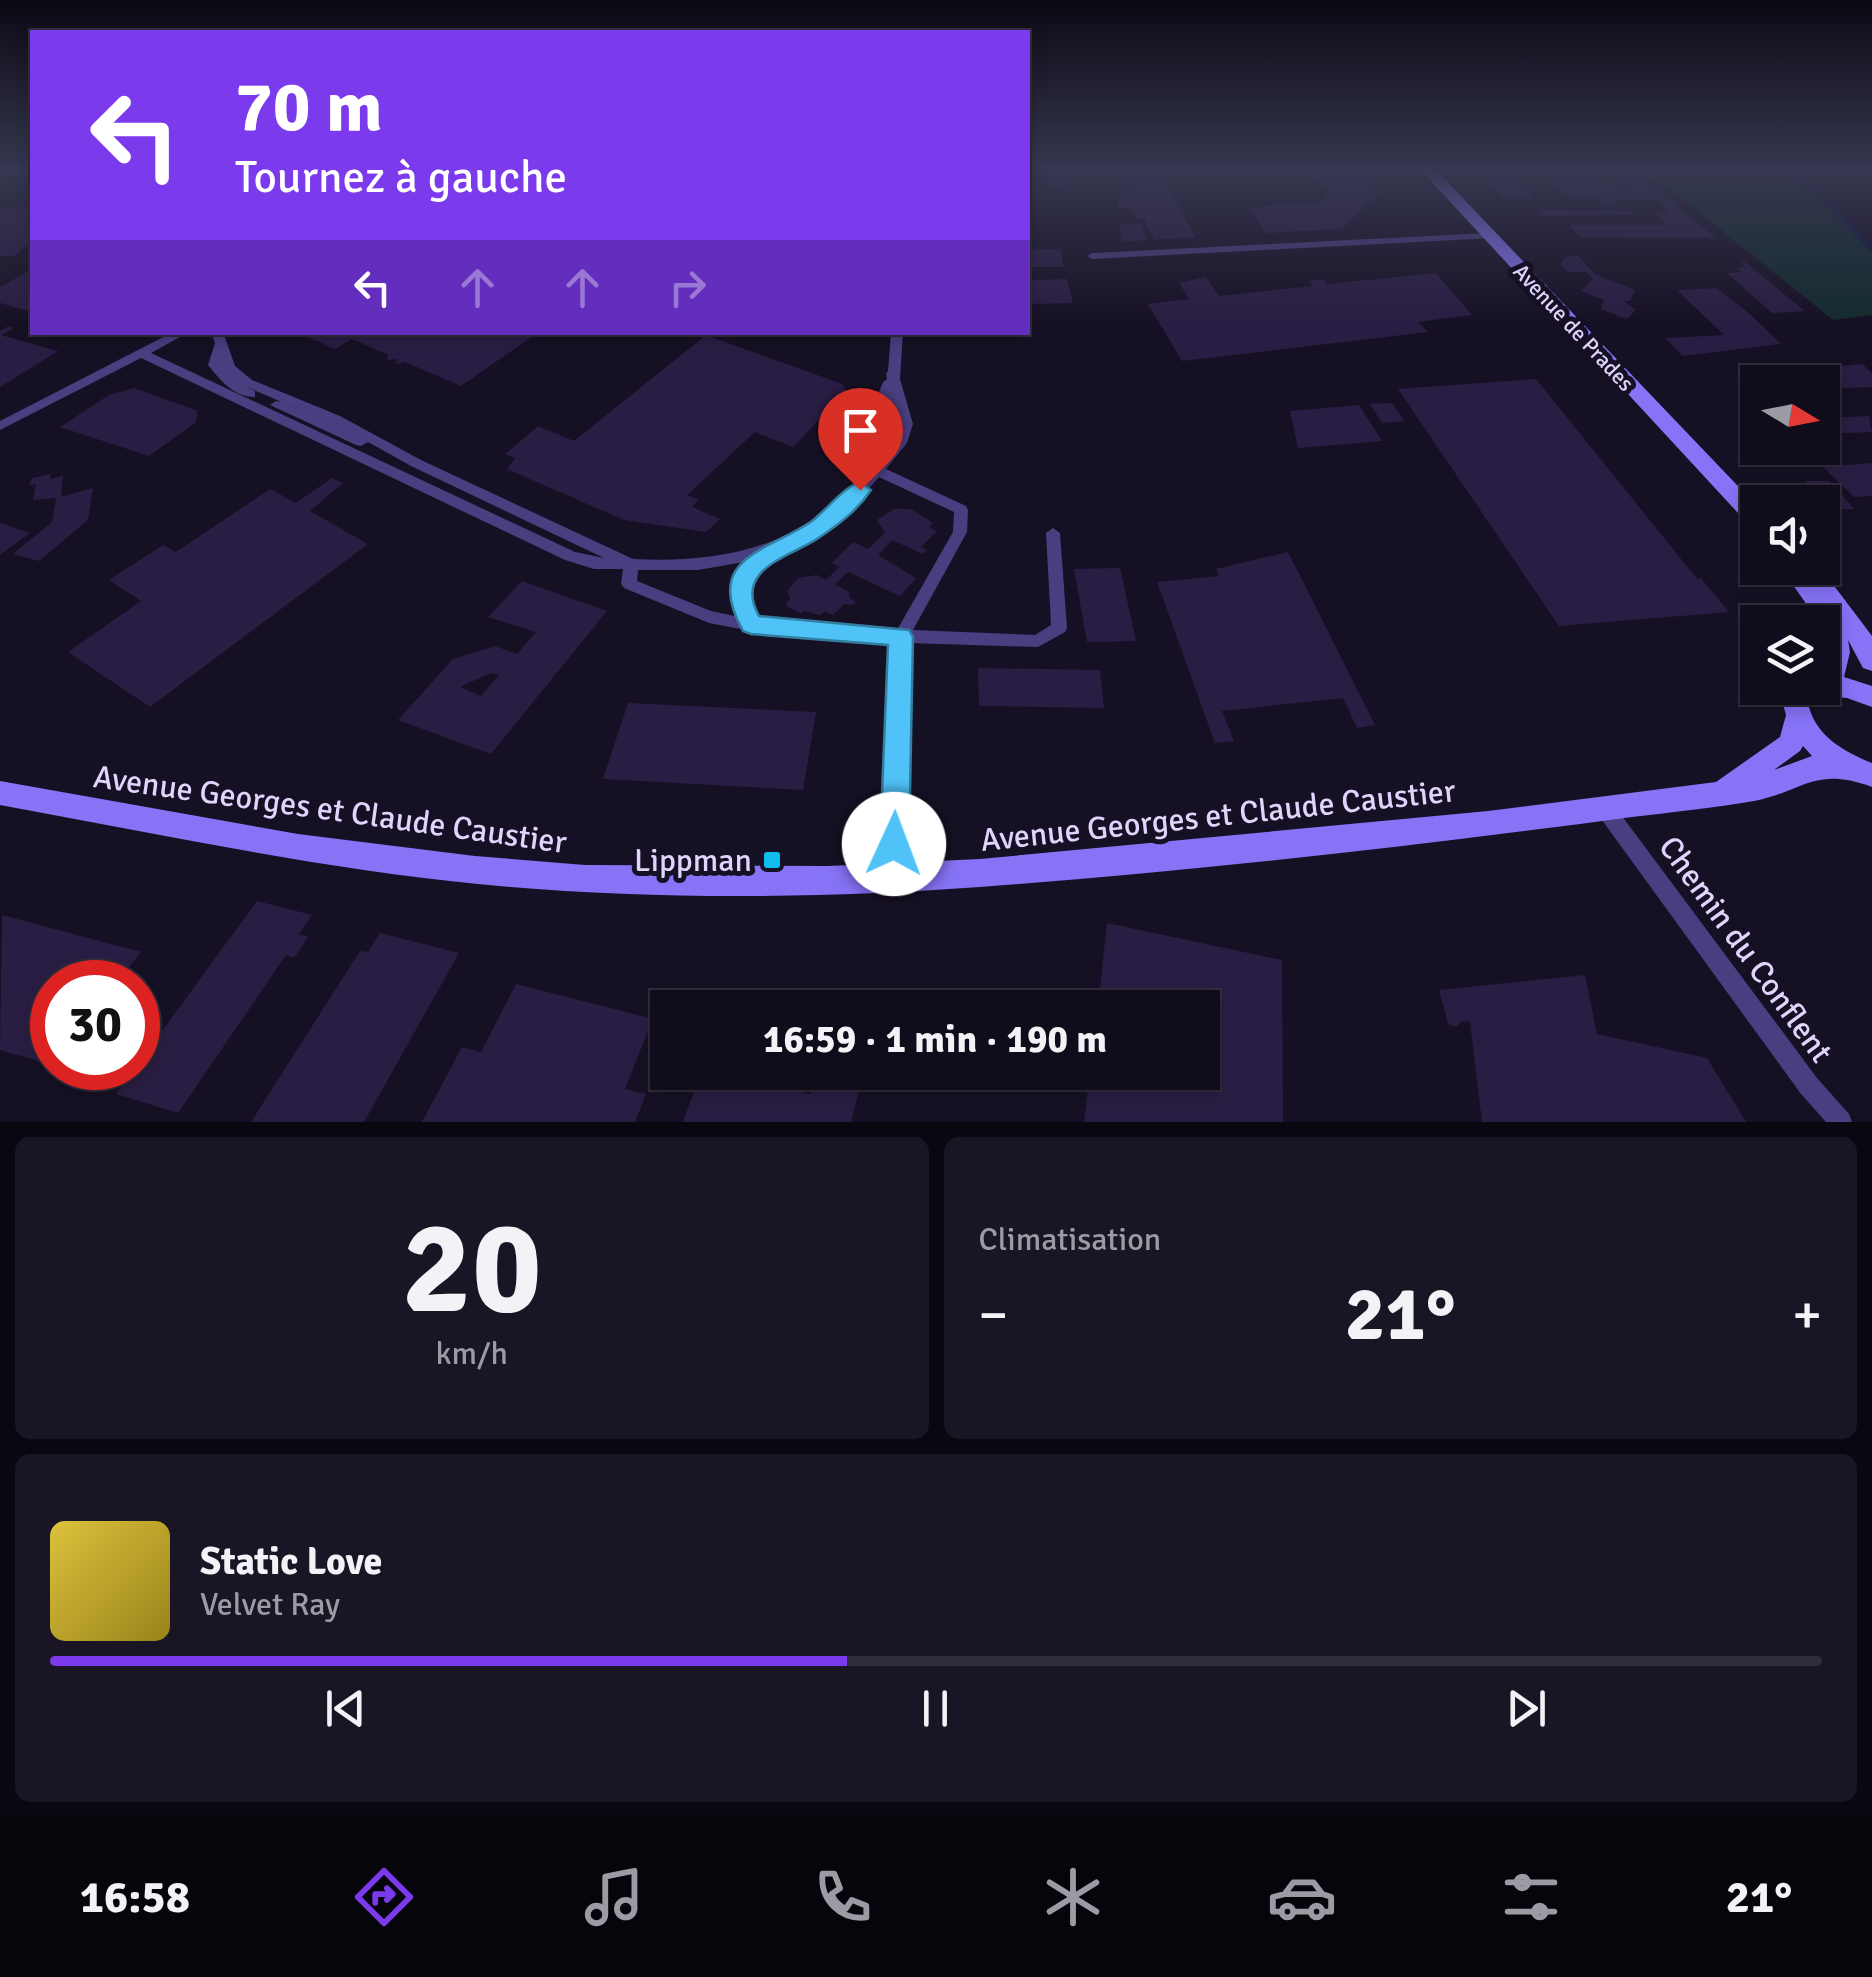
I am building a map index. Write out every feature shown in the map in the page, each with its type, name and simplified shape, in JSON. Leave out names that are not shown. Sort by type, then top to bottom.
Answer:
[{"type":"street","name":"Avenue de Prades","points":[[1474,220],[1740,505]]},
{"type":"street","points":[[1092,256],[1488,236]]},
{"type":"street","points":[[0,426],[177,335]]},
{"type":"street","points":[[877,470],[876,415],[892,374],[897,335]]},
{"type":"street","points":[[217,339],[229,368],[248,384],[335,418],[416,463],[631,564]]},
{"type":"street","points":[[140,353],[570,556],[594,563],[713,564],[762,555],[806,536],[844,509],[896,454],[905,436],[906,410],[892,374]]},
{"type":"street","points":[[877,470],[960,510],[960,532],[901,637],[894,878]]},
{"type":"street","points":[[631,564],[629,584],[709,617],[751,625],[901,637],[1038,641],[1059,628],[1053,533]]},
{"type":"street","points":[[751,625],[743,610],[742,584],[762,555]]},
{"type":"street","points":[[1818,585],[1866,646],[1872,661]]},
{"type":"street","points":[[1840,690],[1872,697]]},
{"type":"street","name":"Avenue Georges et Claude Caustier","points":[[1726,790],[1791,742],[1798,717],[1796,705]]},
{"type":"street","points":[[1798,717],[1819,746],[1864,772]]},
{"type":"street","name":"Avenue Georges et Claude Caustier","points":[[0,793],[298,847],[475,870],[663,880],[894,878],[1123,860],[1606,810],[1759,788],[1819,765],[1864,772]]},
{"type":"street","name":"Chemin du Conflent","points":[[1606,810],[1809,1086],[1841,1122]]},
{"type":"green space","points":[[1709,220],[1847,220],[1872,246],[1872,315],[1833,320]]},
{"type":"building","points":[[0,220],[30,220],[30,243],[14,256],[0,256]]},
{"type":"building","points":[[1145,220],[1186,220],[1195,237],[1154,240]]},
{"type":"building","points":[[1258,220],[1350,220],[1341,229],[1265,233]]},
{"type":"building","points":[[1662,220],[1694,220],[1716,238],[1580,237],[1569,225],[1667,225]]},
{"type":"building","points":[[1140,223],[1147,240],[1122,242],[1120,224]]},
{"type":"building","points":[[1060,249],[1064,267],[1030,267],[1030,250]]},
{"type":"building","points":[[1578,256],[1596,275],[1635,290],[1630,301],[1623,301],[1636,310],[1626,319],[1601,309],[1604,300],[1581,291],[1593,279],[1586,272],[1568,272],[1560,265],[1565,257]]},
{"type":"building","points":[[1745,262],[1805,311],[1772,313],[1727,273],[1741,272],[1736,268],[1746,267],[1741,263]]},
{"type":"building","points":[[30,270],[30,311],[0,303],[0,287]]},
{"type":"building","points":[[1436,273],[1472,315],[1418,322],[1428,332],[1182,361],[1148,304],[1189,299],[1179,283],[1206,277],[1219,296],[1313,286],[1309,281],[1323,279],[1327,284]]},
{"type":"building","points":[[1067,279],[1073,303],[1030,304],[1030,280]]},
{"type":"building","points":[[1717,288],[1781,344],[1683,356],[1665,338],[1724,335],[1677,290]]},
{"type":"building","points":[[9,326],[14,328],[1,335],[58,351],[0,387],[0,331]]},
{"type":"building","points":[[303,335],[535,335],[461,386],[405,362],[396,364],[397,359],[387,360],[388,355],[352,339],[335,349]]},
{"type":"building","points":[[706,335],[842,384],[847,391],[793,447],[755,432],[687,495],[699,500],[692,507],[720,519],[706,532],[624,520],[507,469],[515,458],[505,454],[538,426],[574,441]]},
{"type":"building","points":[[1862,364],[1872,373],[1872,387],[1844,388],[1840,384],[1840,366]]},
{"type":"building","points":[[1536,379],[1698,580],[1700,577],[1729,612],[1559,626],[1398,389]]},
{"type":"building","points":[[134,388],[198,411],[196,422],[149,456],[60,427],[109,395]]},
{"type":"building","points":[[1392,403],[1405,421],[1382,423],[1370,404]]},
{"type":"building","points":[[1359,405],[1382,441],[1298,448],[1290,411]]},
{"type":"building","points":[[1869,416],[1872,432],[1840,433],[1840,417]]},
{"type":"building","points":[[1872,463],[1872,496],[1854,497],[1823,467]]},
{"type":"building","points":[[51,474],[50,479],[63,476],[61,497],[93,488],[88,520],[39,561],[13,554],[52,522],[56,498],[33,500],[36,484],[29,486],[32,478]]},
{"type":"building","points":[[332,478],[343,483],[310,511],[368,544],[150,707],[68,652],[141,601],[109,580],[163,545],[176,552],[270,489],[296,503]]},
{"type":"building","points":[[1805,481],[1829,481],[1833,485],[1809,485]]},
{"type":"building","points":[[1840,493],[1854,509],[1840,509]]},
{"type":"building","points":[[894,509],[911,509],[933,523],[929,527],[937,531],[921,547],[927,550],[923,554],[892,540],[878,555],[916,578],[900,596],[848,572],[835,584],[849,592],[849,598],[856,602],[853,605],[844,604],[833,615],[825,611],[820,615],[804,611],[801,614],[785,605],[790,599],[787,591],[798,578],[817,575],[826,580],[839,567],[832,563],[853,542],[868,549],[885,533],[877,520]]},
{"type":"building","points":[[0,523],[30,533],[0,555]]},
{"type":"building","points":[[1288,552],[1375,725],[1357,728],[1343,698],[1222,711],[1234,741],[1215,743],[1157,582],[1219,576],[1216,569]]},
{"type":"building","points":[[1120,568],[1136,641],[1087,642],[1074,569]]},
{"type":"building","points":[[522,581],[607,611],[491,754],[398,720],[453,659],[495,646],[517,654],[536,632],[488,617]],"holes":[[[491,673],[499,675],[481,696],[460,687]]]},
{"type":"building","points":[[978,668],[1100,670],[1104,708],[979,706]]},
{"type":"building","points":[[628,703],[816,712],[803,790],[603,779]]},
{"type":"building","points":[[257,901],[312,915],[299,934],[308,937],[294,958],[286,955],[178,1113],[116,1094],[119,1090],[160,1090],[160,1034]]},
{"type":"building","points":[[2,915],[141,952],[135,960],[30,960],[30,1059],[0,1050]]},
{"type":"building","points":[[1107,923],[1282,960],[1283,1122],[1084,1122],[1088,1090],[1220,1090],[1220,990],[1100,990]]},
{"type":"building","points":[[380,933],[459,953],[364,1122],[251,1122],[360,951],[368,952]]},
{"type":"building","points":[[1585,975],[1597,1034],[1707,1058],[1746,1122],[1482,1122],[1470,1022],[1462,1021],[1456,1027],[1448,1024],[1439,990]]},
{"type":"building","points":[[516,984],[650,1018],[625,1089],[646,1094],[635,1122],[422,1122],[462,1047],[481,1052]]},
{"type":"building","points":[[695,1090],[795,1090],[810,1094],[811,1090],[859,1090],[851,1122],[683,1122]]},
{"type":"waterway","points":[[1843,220],[1872,250]]},
{"type":"place","name":"Lippman","points":[[772,860]]},
{"type":"route","points":[[860,490],[844,509],[806,536],[762,555],[742,584],[743,610],[751,625],[901,637],[894,844]]}]
